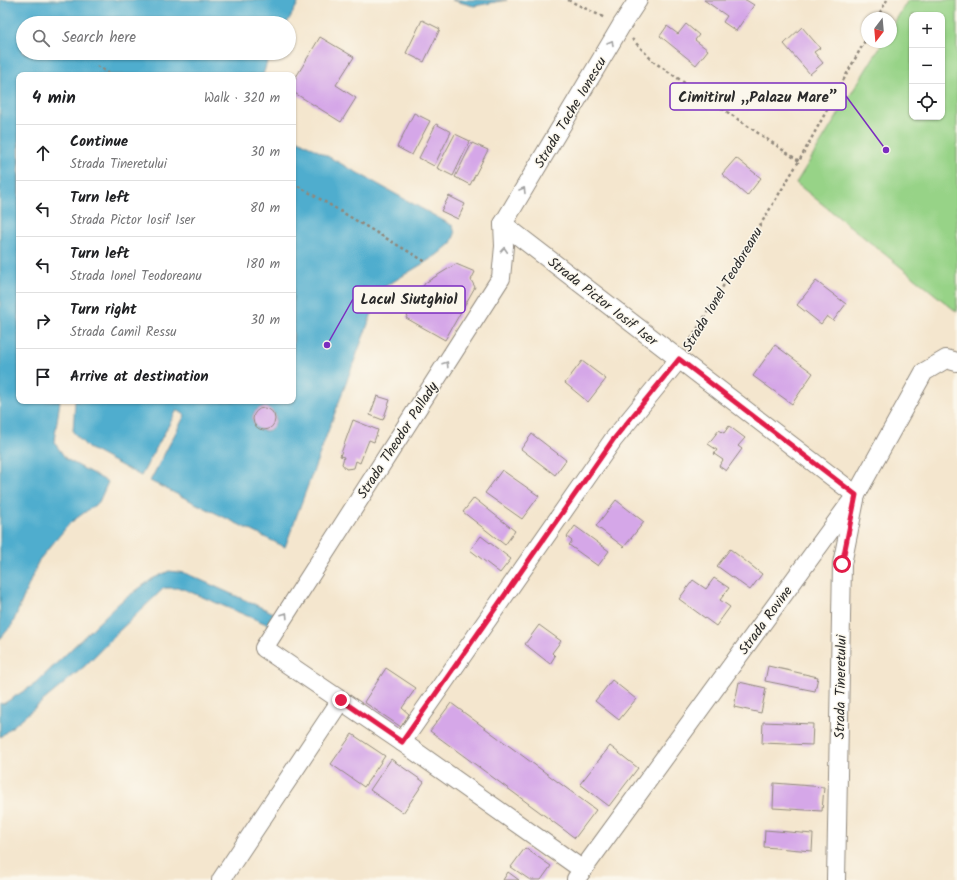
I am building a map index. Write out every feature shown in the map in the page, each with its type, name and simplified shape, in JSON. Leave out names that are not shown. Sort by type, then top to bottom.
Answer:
[{"type":"street","name":"Strada Tache Ionescu","points":[[503,224],[638,0]]},
{"type":"street","name":"Strada Pictor Iosif Iser","points":[[503,224],[856,495]]},
{"type":"street","name":"Strada Theodor Pallady","points":[[341,700],[264,648],[501,278],[504,246],[503,224]]},
{"type":"street","name":"Strada Ionel Teodoreanu","points":[[402,742],[613,440],[679,359]]},
{"type":"street","name":"Strada Rovine","points":[[579,875],[856,495],[924,372],[951,361]]},
{"type":"street","name":"Strada Tineretului","points":[[836,880],[842,564],[856,495]]},
{"type":"street","points":[[221,880],[341,700],[402,742],[579,875]]},
{"type":"path","points":[[568,0],[621,26],[654,62],[799,161]]},
{"type":"path","points":[[880,12],[887,0]]},
{"type":"path","name":"Strada Ionel Teodoreanu","points":[[679,359],[799,161],[861,47]]},
{"type":"path","points":[[97,66],[107,72]]},
{"type":"path","points":[[296,185],[426,262]]},
{"type":"green space","points":[[908,0],[957,0],[957,312],[796,183],[879,48],[897,48],[897,18]]},
{"type":"water","points":[[0,0],[300,0],[291,16],[16,16],[16,60],[268,60],[264,72],[16,72],[16,404],[60,404],[54,442],[66,459],[108,482],[99,502],[70,523],[39,560],[12,625],[0,639]]},
{"type":"water","points":[[452,0],[507,0],[474,6]]},
{"type":"water","points":[[296,139],[453,226],[455,234],[451,243],[437,255],[381,289],[285,547],[150,481],[185,415],[177,410],[141,476],[88,448],[73,432],[75,404],[296,404]],"holes":[[[263,407],[274,413],[276,419],[274,425],[269,430],[264,431],[255,425],[253,415],[256,411]]]},
{"type":"water","points":[[169,571],[185,573],[276,614],[269,625],[181,588],[164,588],[86,665],[0,737],[0,703],[3,704],[35,684],[119,603],[152,579]]},
{"type":"building","points":[[704,0],[746,0],[754,5],[736,31],[723,22],[727,16]]},
{"type":"building","points":[[422,20],[440,29],[424,62],[406,53]]},
{"type":"building","points":[[686,24],[699,35],[695,40],[708,50],[696,65],[660,36],[667,26],[678,34]]},
{"type":"building","points":[[802,27],[820,48],[814,52],[823,63],[810,74],[784,44]]},
{"type":"building","points":[[320,37],[354,57],[336,85],[356,98],[341,122],[296,94],[296,77]]},
{"type":"building","points":[[414,113],[430,121],[412,155],[397,147]]},
{"type":"building","points":[[436,124],[451,132],[434,166],[419,158]]},
{"type":"building","points":[[455,134],[470,141],[453,176],[437,168]]},
{"type":"building","points":[[472,143],[488,150],[470,185],[455,177]]},
{"type":"building","points":[[736,158],[761,178],[747,196],[722,174]]},
{"type":"building","points":[[449,196],[465,204],[458,219],[441,211]]},
{"type":"building","points":[[456,264],[475,272],[471,280],[475,287],[445,340],[406,318],[425,283]]},
{"type":"building","points":[[816,281],[846,304],[833,321],[827,316],[821,324],[797,305]]},
{"type":"building","points":[[775,345],[813,373],[792,404],[753,376]]},
{"type":"building","points":[[582,361],[606,379],[588,402],[565,383]]},
{"type":"building","points":[[377,396],[390,400],[383,420],[370,415]]},
{"type":"building","points":[[260,408],[268,408],[275,415],[275,423],[268,430],[260,430],[253,423],[253,415]]},
{"type":"building","points":[[353,420],[378,430],[374,442],[369,440],[360,463],[356,461],[354,468],[346,469],[342,464],[344,457],[340,456]]},
{"type":"building","points":[[729,426],[745,438],[738,446],[742,449],[726,471],[719,466],[723,460],[714,454],[717,450],[708,444],[719,430],[724,433]]},
{"type":"building","points":[[532,434],[566,460],[555,475],[521,449]]},
{"type":"building","points":[[502,470],[539,496],[522,519],[485,493]]},
{"type":"building","points":[[474,498],[515,531],[505,545],[463,512]]},
{"type":"building","points":[[616,500],[644,522],[624,547],[596,526]]},
{"type":"building","points":[[575,526],[609,551],[598,566],[569,545],[572,541],[567,537]]},
{"type":"building","points":[[481,536],[511,559],[500,573],[470,550]]},
{"type":"building","points":[[730,549],[762,574],[750,590],[717,566]]},
{"type":"building","points":[[714,578],[729,588],[720,600],[730,607],[716,626],[679,599],[693,580],[706,589]]},
{"type":"building","points":[[539,625],[561,641],[552,653],[555,656],[550,664],[525,644]]},
{"type":"building","points":[[768,666],[818,677],[815,691],[765,681]]},
{"type":"building","points":[[386,668],[416,688],[402,708],[409,714],[401,727],[364,702]]},
{"type":"building","points":[[612,680],[636,699],[619,720],[595,701]]},
{"type":"building","points":[[739,682],[766,688],[761,713],[734,707]]},
{"type":"building","points":[[451,703],[596,810],[575,838],[430,731]]},
{"type":"building","points":[[763,722],[813,724],[812,745],[762,743]]},
{"type":"building","points":[[352,734],[385,756],[364,787],[331,764]]},
{"type":"building","points":[[610,746],[638,768],[609,806],[580,784]]},
{"type":"building","points":[[391,759],[424,782],[403,813],[370,790]]},
{"type":"building","points":[[774,783],[824,787],[822,811],[773,808]]},
{"type":"building","points":[[765,830],[813,834],[812,851],[764,847]]},
{"type":"building","points":[[525,848],[551,866],[541,880],[530,880],[511,867]]},
{"type":"building","points":[[508,872],[519,880],[503,880]]},
{"type":"place","name":"Cimitirul „Palazu Mare”","points":[[886,150]]},
{"type":"place","name":"Lacul Siutghiol","points":[[327,345]]},
{"type":"route","points":[[341,700],[402,742],[613,440],[679,359],[856,495],[842,564]]}]
